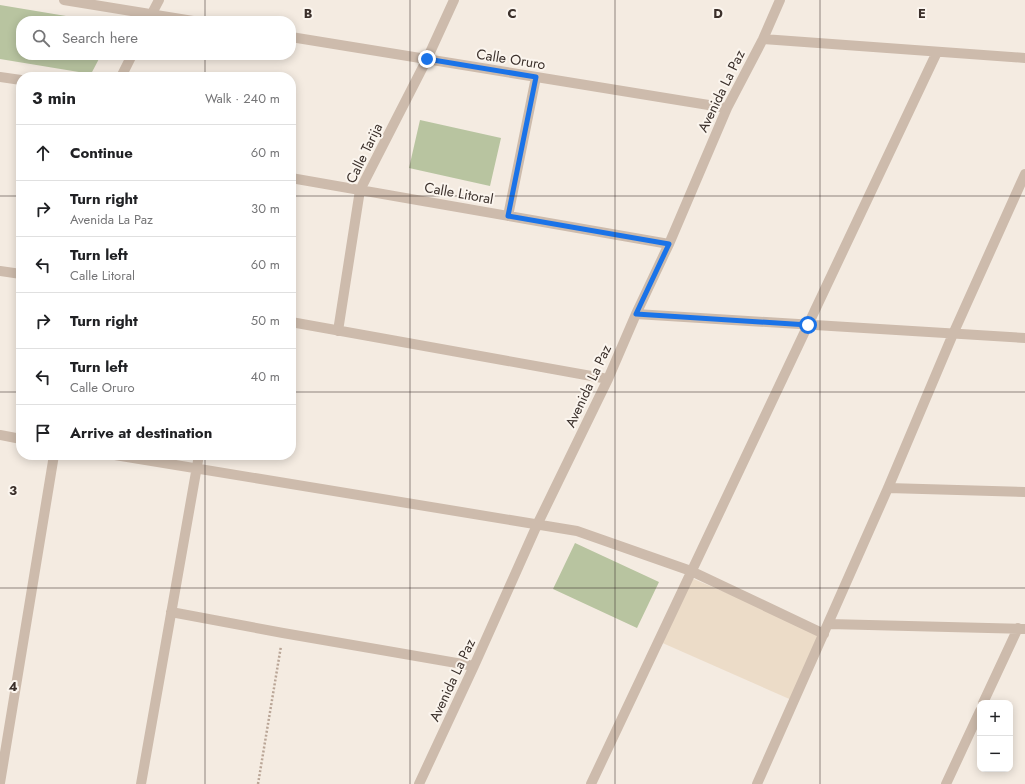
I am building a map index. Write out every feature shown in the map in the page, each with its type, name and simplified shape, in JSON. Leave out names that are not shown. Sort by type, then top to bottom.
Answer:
[{"type":"street","points":[[64,0],[140,16]]},
{"type":"street","points":[[151,16],[158,0]]},
{"type":"street","name":"Calle Tarija","points":[[338,331],[360,190],[427,59],[454,0]]},
{"type":"street","name":"Avenida La Paz","points":[[419,784],[537,525],[608,379],[636,314],[669,244],[727,108],[763,39],[780,0]]},
{"type":"street","name":"Calle Oruro","points":[[296,38],[727,108]]},
{"type":"street","points":[[763,39],[1025,58]]},
{"type":"street","points":[[590,784],[937,52]]},
{"type":"street","points":[[124,72],[130,60]]},
{"type":"street","points":[[0,77],[16,79]]},
{"type":"street","points":[[508,216],[536,77]]},
{"type":"street","points":[[757,784],[888,488],[953,334],[1025,174]]},
{"type":"street","name":"Calle Litoral","points":[[296,179],[669,244]]},
{"type":"street","points":[[0,271],[16,273]]},
{"type":"street","points":[[636,314],[1025,338]]},
{"type":"street","points":[[296,323],[608,379]]},
{"type":"street","points":[[0,435],[16,438]]},
{"type":"street","points":[[0,783],[53,460]]},
{"type":"street","points":[[144,460],[576,531],[691,571],[824,634]]},
{"type":"street","points":[[141,784],[198,460]]},
{"type":"street","points":[[888,488],[1025,492]]},
{"type":"street","points":[[171,612],[474,666]]},
{"type":"street","points":[[828,624],[1021,629],[986,700]]},
{"type":"street","points":[[946,784],[977,717]]},
{"type":"path","points":[[258,784],[283,633]]},
{"type":"green space","points":[[0,5],[66,16],[16,16],[16,60],[98,60],[92,72],[79,72],[0,59]]},
{"type":"green space","points":[[420,120],[501,138],[490,186],[409,168]]},
{"type":"green space","points":[[575,543],[659,582],[637,628],[553,589]]},
{"type":"shaded area","points":[[689,577],[824,634],[794,701],[658,641]]},
{"type":"route","points":[[427,59],[536,77],[508,216],[669,244],[636,314],[808,325]]}]
